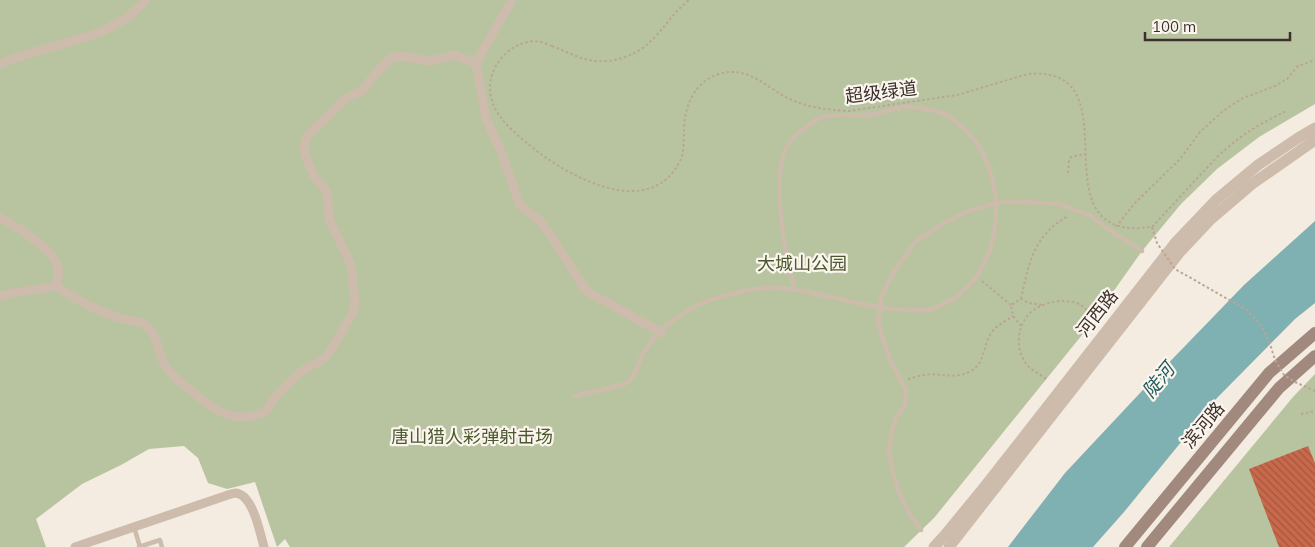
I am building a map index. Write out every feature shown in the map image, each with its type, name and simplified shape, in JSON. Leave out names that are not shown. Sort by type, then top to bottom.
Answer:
[{"type":"main road","name":"滨河路","points":[[1125,547],[1269,373],[1315,333]]},
{"type":"main road","name":"滨河路","points":[[1147,547],[1279,388],[1315,356]]},
{"type":"street","points":[[0,64],[17,56],[66,44],[109,27],[127,18],[146,0]]},
{"type":"street","points":[[512,0],[476,64],[486,119],[500,149],[520,205],[541,222],[548,231],[586,291],[662,332]]},
{"type":"street","points":[[56,285],[68,295],[98,310],[122,319],[144,324],[150,330],[168,370],[210,406],[235,417],[248,418],[266,411],[274,398],[292,379],[300,372],[322,360],[329,353],[353,313],[355,302],[351,265],[329,219],[326,191],[314,176],[305,155],[304,146],[308,136],[345,100],[363,90],[374,74],[391,58],[402,56],[430,61],[455,55],[476,64]]},
{"type":"street","name":"河西路","points":[[934,547],[974,500],[1176,242],[1216,200],[1258,165],[1315,128]]},
{"type":"street","name":"河西路","points":[[950,547],[1179,253],[1211,219],[1252,184],[1315,140]]},
{"type":"street","points":[[0,218],[44,246],[51,254],[58,271],[56,285],[44,290],[10,293],[0,298]]},
{"type":"street","points":[[75,547],[236,493],[244,496],[251,505],[264,547]]},
{"type":"lane","points":[[575,396],[627,383],[636,371],[644,353],[662,332],[680,316],[703,303],[740,292],[777,287],[858,304],[901,310],[930,310],[950,300],[970,286],[984,267],[992,245],[996,223],[995,194],[984,156],[973,140],[952,118],[931,110],[907,107],[866,115],[820,117],[802,130],[787,147],[782,165],[780,190],[786,260],[795,290]]},
{"type":"lane","points":[[921,530],[908,511],[892,470],[890,456],[892,430],[897,416],[905,404],[906,390],[890,360],[878,323],[881,298],[894,271],[916,241],[944,223],[969,211],[1000,202],[1059,204],[1089,215],[1142,251]]},
{"type":"lane","points":[[134,527],[139,547],[160,540],[162,547]]},
{"type":"path","name":"超级绿道","points":[[689,0],[666,22],[654,39],[635,53],[612,61],[584,59],[541,42],[528,42],[509,50],[502,56],[493,72],[490,83],[490,94],[495,110],[512,131],[549,160],[584,178],[618,190],[631,192],[655,186],[666,179],[675,169],[682,158],[684,117],[692,96],[698,88],[711,77],[718,74],[732,71],[744,72],[805,105],[849,111],[957,95],[1028,74],[1040,73],[1057,77],[1068,85],[1080,102],[1085,119],[1087,185],[1098,211],[1105,219],[1118,226],[1130,229],[1152,227]]},
{"type":"path","points":[[1112,232],[1134,204],[1180,159],[1200,132],[1222,112],[1241,99],[1275,86],[1287,79],[1298,66],[1315,60]]},
{"type":"path","points":[[1286,111],[1253,128],[1217,156],[1152,227],[1157,243],[1174,269],[1247,310],[1260,325],[1270,344],[1275,360],[1284,375],[1315,391]]},
{"type":"path","points":[[1068,173],[1071,157],[1085,154]]},
{"type":"path","points":[[1011,305],[1021,299],[1027,270],[1036,245],[1056,222],[1077,210]]},
{"type":"path","points":[[977,276],[1011,305],[1013,316],[1021,326]]},
{"type":"path","points":[[1021,299],[1029,303],[1044,305]]},
{"type":"path","points":[[1046,379],[1030,368],[1023,359],[1018,344],[1021,326],[1030,313],[1044,305],[1070,301],[1081,305],[1094,319]]},
{"type":"path","points":[[902,381],[923,375],[953,376],[968,373],[976,368],[981,361],[990,334],[996,327],[1013,316]]},
{"type":"path","points":[[1301,414],[1315,411]]},
{"type":"green space","name":"大城山公园","points":[[0,0],[1315,0],[1315,104],[1259,137],[1217,169],[1181,204],[1142,251],[1086,330],[934,518],[904,547],[290,547],[285,539],[277,547],[255,482],[227,489],[208,483],[198,458],[184,446],[149,449],[82,484],[36,519],[46,547],[0,547]]},
{"type":"green space","points":[[1315,374],[1315,547],[1169,547],[1293,397]]},
{"type":"water","name":"陡河","points":[[1315,221],[1315,303],[1295,319],[1217,398],[1093,547],[1008,547],[1065,473],[1156,376],[1244,285]]},
{"type":"building","points":[[1308,446],[1315,463],[1315,547],[1279,547],[1249,469]]},
{"type":"park label","name":"唐山猎人彩弹射击场","points":[[472,436]]}]
